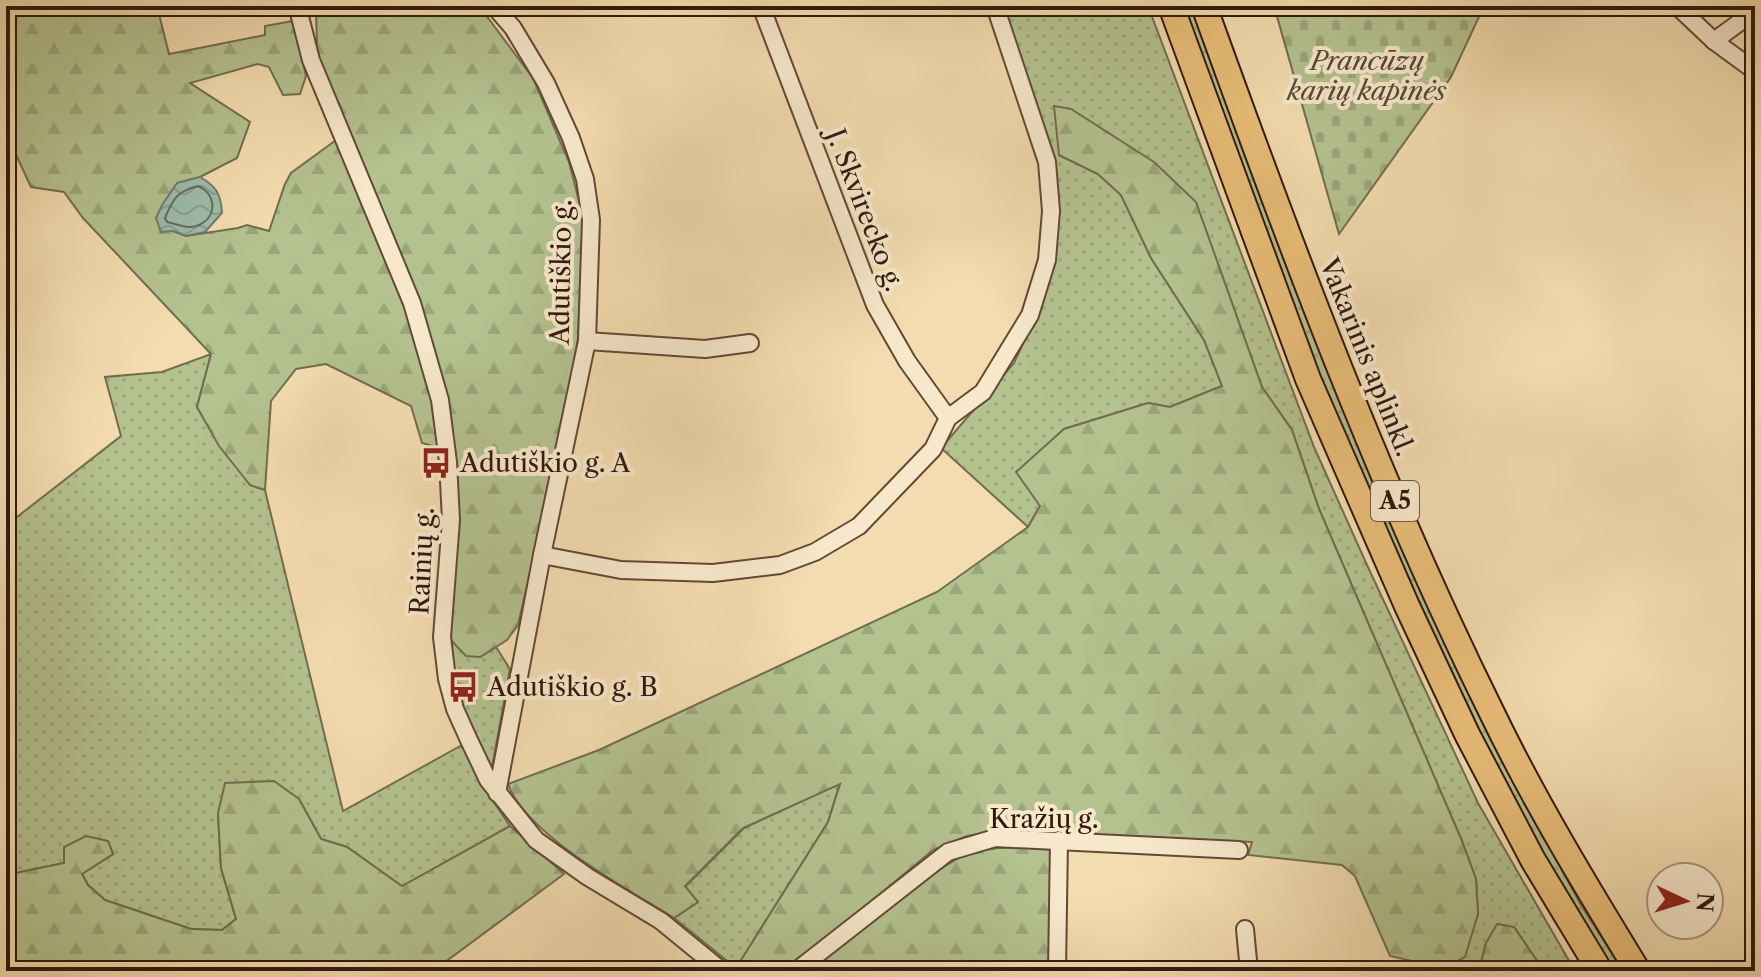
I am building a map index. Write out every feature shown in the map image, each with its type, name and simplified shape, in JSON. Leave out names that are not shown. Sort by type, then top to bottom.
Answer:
[{"type":"highway","name":"A5","points":[[1171,6],[1308,379],[1407,606],[1467,734],[1533,860],[1600,971]]},
{"type":"highway","name":"Vakarinis aplinkl.","points":[[1204,6],[1334,357],[1432,588],[1492,715],[1558,840],[1638,971]]},
{"type":"street","name":"Adutiškio g.","points":[[494,6],[513,28],[546,83],[571,138],[585,179],[591,220],[587,341],[497,793]]},
{"type":"street","name":"J. Skvirecko g.","points":[[761,6],[875,305],[907,361],[948,418]]},
{"type":"street","points":[[542,555],[621,570],[713,573],[780,565],[815,552],[859,526],[933,449],[948,418],[983,392],[1030,315],[1047,260],[1051,211],[1047,162],[995,6]]},
{"type":"street","points":[[1677,6],[1714,41],[1755,71]]},
{"type":"street","name":"Rainių g.","points":[[301,7],[311,60],[412,303],[440,400],[451,520],[442,637],[447,679],[455,709],[488,780],[536,840],[588,877],[661,921],[722,971]]},
{"type":"street","points":[[1714,41],[1755,11]]},
{"type":"street","points":[[587,341],[705,349],[750,343]]},
{"type":"street","name":"Kražių g.","points":[[796,971],[948,852],[995,838],[1239,850]]},
{"type":"street","points":[[1057,971],[1059,840]]},
{"type":"street","points":[[1245,929],[1249,971]]},
{"type":"green space","points":[[6,6],[157,6],[169,54],[265,35],[265,26],[293,21],[306,76],[300,94],[283,95],[269,67],[258,64],[190,83],[250,122],[237,158],[200,177],[177,183],[173,231],[186,236],[247,225],[269,231],[291,173],[343,135],[318,77],[316,12],[332,6],[479,6],[533,78],[569,162],[583,217],[578,338],[564,423],[518,625],[507,640],[480,657],[466,656],[448,637],[458,517],[455,449],[422,443],[411,406],[326,364],[296,369],[271,401],[265,490],[250,485],[219,446],[197,407],[211,354],[83,218],[64,192],[31,187],[6,133]]},
{"type":"green space","points":[[999,6],[1148,6],[1314,447],[1478,803],[1575,971],[1544,971],[1514,927],[1486,943],[1479,971],[1442,971],[1442,964],[1478,915],[1476,879],[1319,509],[1292,430],[1262,387],[1196,203],[1059,155],[1098,174],[1121,195],[1151,258],[1204,340],[1222,386],[1170,407],[1148,403],[1064,429],[1040,506],[1028,527],[941,448],[1014,363],[1036,316],[1056,216]]},
{"type":"green space","points":[[1183,6],[1193,6],[1342,406],[1403,550],[1489,736],[1581,905],[1623,971],[1613,971],[1574,909],[1480,738],[1332,407]]},
{"type":"green space","name":"Prancūzų karių kapinės","points":[[1274,6],[1484,6],[1451,77],[1339,234]]},
{"type":"green space","points":[[1054,106],[1071,109],[1154,162],[1196,202],[1262,387],[1292,430],[1319,509],[1476,879],[1478,914],[1465,957],[1454,963],[1442,964],[1442,971],[1421,971],[1417,962],[1390,956],[1355,876],[1342,865],[1248,855],[1252,842],[989,832],[967,836],[933,850],[783,971],[739,971],[736,968],[828,822],[840,784],[743,828],[685,886],[698,902],[674,918],[556,841],[518,803],[508,784],[599,750],[937,592],[1028,527],[1040,506],[1016,472],[1064,429],[1148,403],[1170,407],[1222,386],[1204,340],[1151,258],[1121,195],[1098,174],[1059,155]]},
{"type":"green space","points":[[211,354],[197,407],[250,485],[265,490],[343,811],[462,745],[485,789],[510,826],[402,887],[347,847],[321,839],[299,799],[218,813],[221,868],[236,919],[222,930],[191,929],[105,900],[88,885],[82,874],[113,854],[108,841],[86,836],[64,863],[6,875],[6,523],[121,436],[105,377],[162,372]]},
{"type":"green space","points":[[448,637],[480,657],[496,647],[510,669],[492,767],[487,763],[463,711],[455,686]]},
{"type":"green space","points":[[274,781],[299,799],[321,839],[347,847],[402,886],[510,826],[564,874],[433,971],[6,971],[6,875],[64,863],[64,847],[86,836],[108,841],[113,854],[82,874],[88,885],[105,900],[191,929],[222,930],[236,919],[221,868],[218,813],[225,783]]},
{"type":"green space","points":[[840,783],[828,822],[736,968],[674,918],[698,902],[685,887],[744,828]]},
{"type":"green space","points":[[1052,846],[1052,971],[807,971],[885,909],[967,853],[998,848]]},
{"type":"green space","points":[[1497,924],[1514,927],[1544,971],[1479,971],[1486,943]]},
{"type":"water","points":[[200,177],[217,191],[222,213],[205,232],[186,236],[173,231],[161,232],[156,218],[177,183]]},
{"type":"place","name":"Adutiškio g. A","points":[[436,463]]},
{"type":"place","name":"Adutiškio g. B","points":[[463,687]]}]
